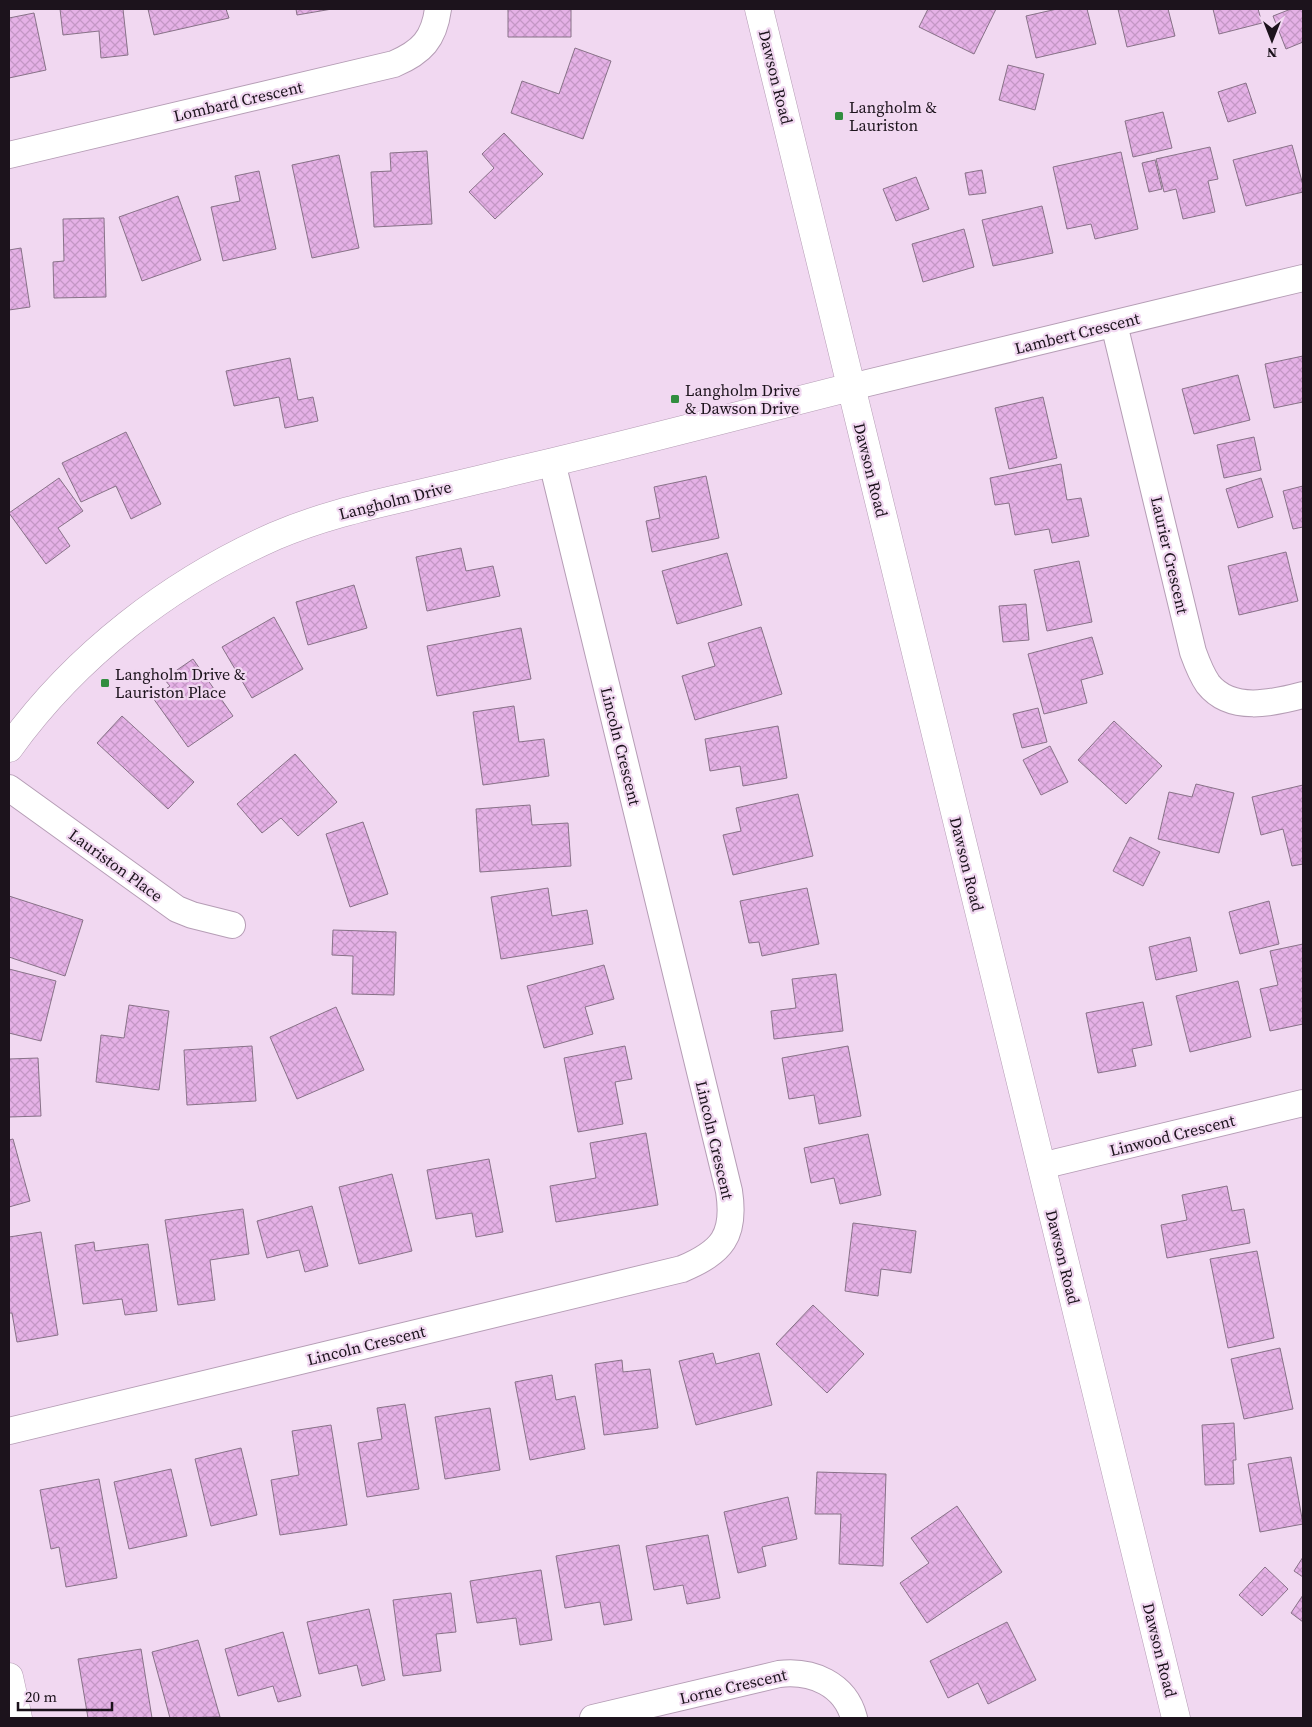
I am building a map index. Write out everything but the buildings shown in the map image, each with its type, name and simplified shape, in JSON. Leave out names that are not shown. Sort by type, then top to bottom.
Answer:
[{"type":"main road","name":"Dawson Road","points":[[759,9],[1176,1718]]},
{"type":"main road","name":"Langholm Drive","points":[[9,748],[28,721],[98,650],[135,618],[178,588],[276,536],[324,518],[374,504],[552,462],[851,387]]},
{"type":"main road","points":[[9,1677],[18,1718]]},
{"type":"street","name":"Lombard Crescent","points":[[9,155],[394,64],[408,58],[421,48],[431,36],[436,23],[438,9]]},
{"type":"street","name":"Lambert Crescent","points":[[851,387],[1303,278]]},
{"type":"street","name":"Laurier Crescent","points":[[1114,324],[1193,652],[1200,670],[1209,685],[1224,697],[1240,703],[1278,702],[1303,695]]},
{"type":"street","name":"Lincoln Crescent","points":[[9,1431],[682,1269],[706,1257],[717,1249],[724,1240],[730,1220],[731,1207],[728,1191],[552,462]]},
{"type":"street","name":"Lauriston Place","points":[[9,788],[177,909],[192,915],[232,925]]},
{"type":"street","name":"Linwood Crescent","points":[[1041,1166],[1303,1103]]},
{"type":"street","name":"Lorne Crescent","points":[[594,1718],[792,1672],[814,1676],[826,1681],[839,1690],[852,1710],[854,1718]]},
{"type":"place","name":"Langholm & Lauriston","points":[[839,116]]},
{"type":"place","name":"Langholm Drive & Dawson Drive","points":[[675,399]]},
{"type":"place","name":"Langholm Drive & Lauriston Place","points":[[105,683]]}]
